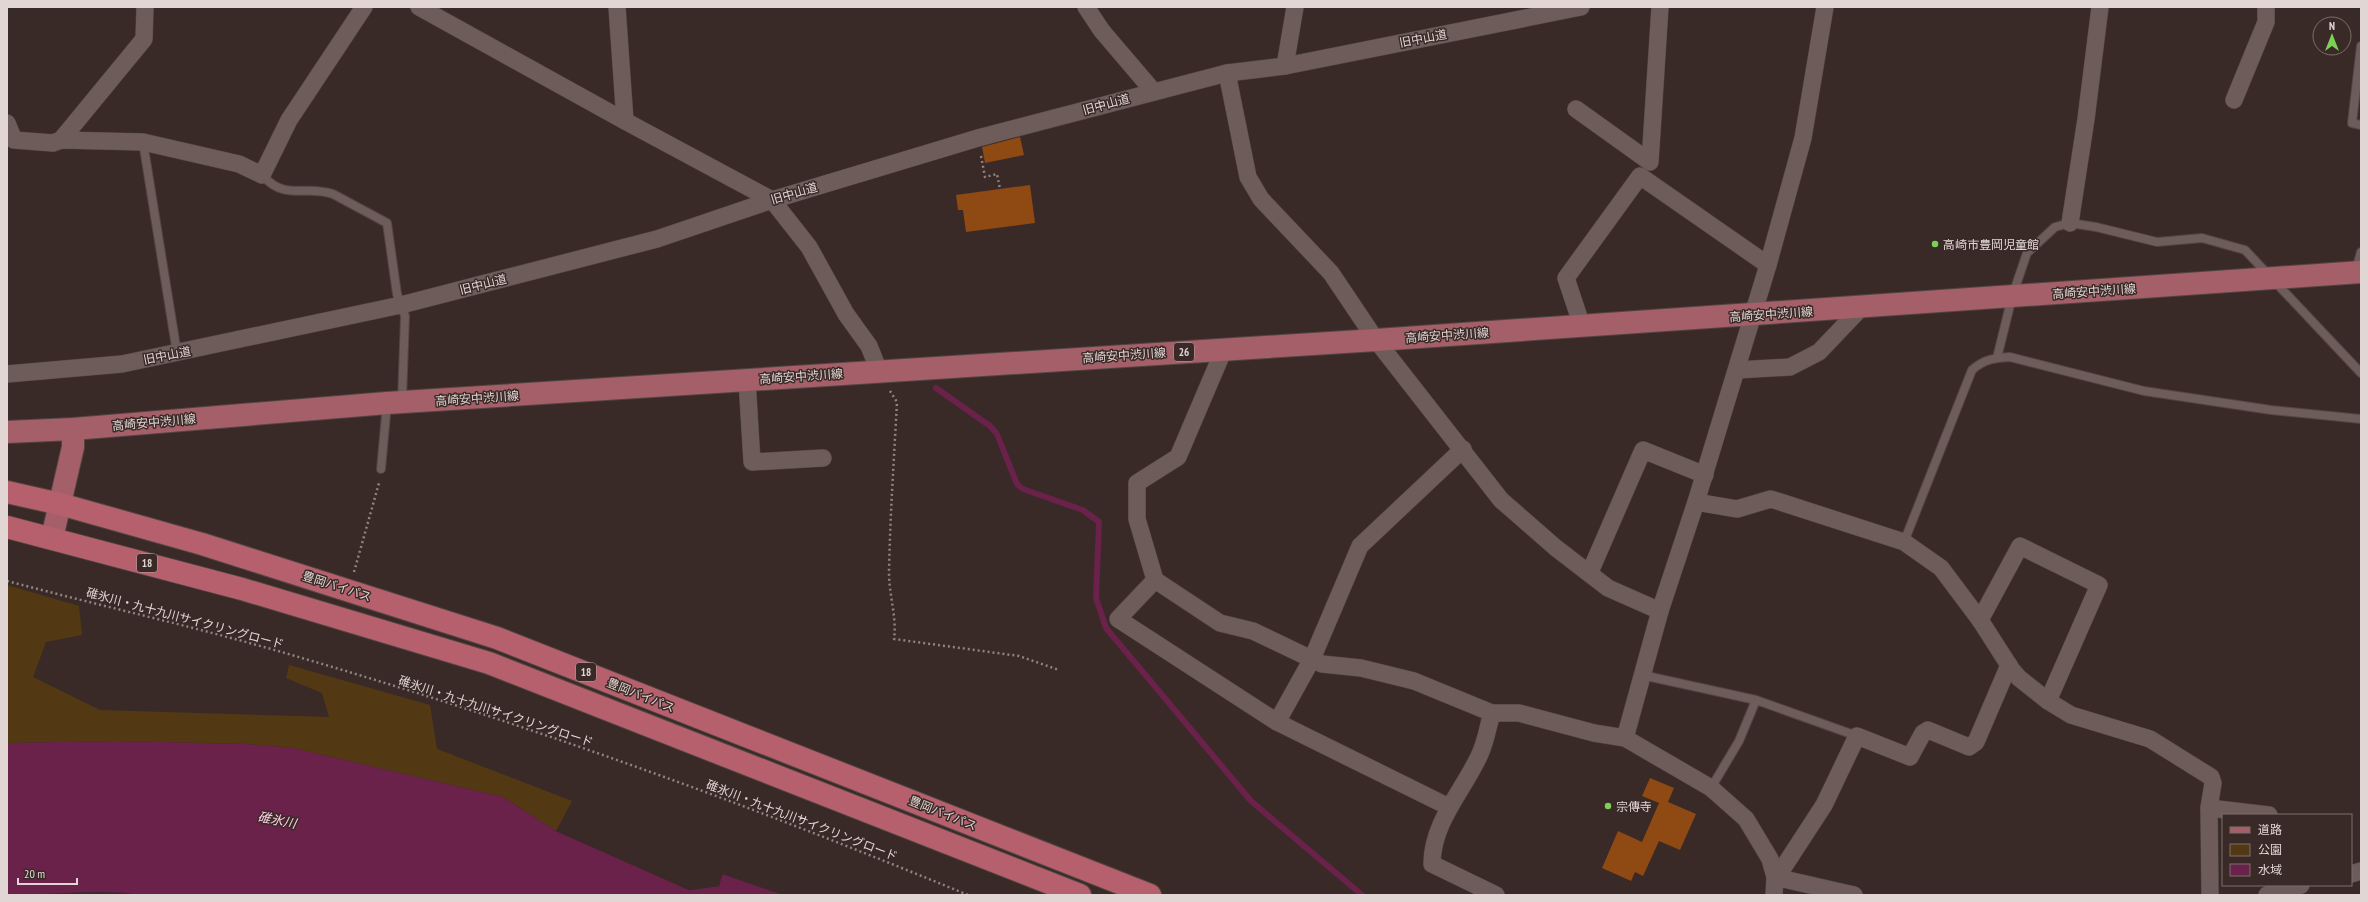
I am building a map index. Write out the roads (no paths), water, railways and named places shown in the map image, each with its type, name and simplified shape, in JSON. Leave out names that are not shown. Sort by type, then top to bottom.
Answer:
[{"type":"highway","name":"豊岡バイパス","points":[[7,492],[60,504],[291,571],[497,638],[1150,895]]},
{"type":"highway","name":"18","points":[[7,527],[242,589],[490,663],[1080,895]]},
{"type":"main road","name":"高崎安中渋川線","points":[[7,432],[73,429],[394,403],[1861,308],[2271,278],[2359,265]]},
{"type":"main road","points":[[52,538],[73,447],[73,429]]},
{"type":"street","points":[[61,140],[144,39],[145,7]]},
{"type":"street","points":[[7,123],[14,140],[53,143],[61,140],[143,142],[239,164],[262,175],[289,120],[364,7]]},
{"type":"street","points":[[419,7],[625,121],[772,200],[809,247],[846,314],[869,346],[879,371]]},
{"type":"street","points":[[617,7],[625,121]]},
{"type":"street","points":[[1086,7],[1102,31],[1154,92]]},
{"type":"street","points":[[1285,66],[1295,7]]},
{"type":"street","name":"旧中山道","points":[[7,374],[122,364],[401,305],[657,239],[772,200],[978,138],[1227,73],[1285,66],[1581,7]]},
{"type":"street","points":[[1576,109],[1650,162],[1660,7]]},
{"type":"street","points":[[1624,738],[1660,611],[1705,475],[1754,315],[1803,138],[1825,7]]},
{"type":"street","points":[[2070,223],[2086,120],[2100,7]]},
{"type":"street","points":[[2234,100],[2266,22],[2266,7]]},
{"type":"street","points":[[1227,73],[1248,177],[1261,199],[1331,273],[1376,340],[1463,449],[1501,500],[1556,548],[1590,572],[1608,588],[1660,611]]},
{"type":"street","points":[[1582,326],[1566,278],[1640,176],[1768,265]]},
{"type":"street","points":[[1737,370],[1790,367],[1819,352],[1861,308]]},
{"type":"street","points":[[1224,349],[1178,457],[1137,483],[1138,519],[1155,580],[1220,623],[1253,631],[1322,664],[1361,668],[1414,681],[1492,713],[1519,713],[1594,733],[1624,738],[1711,788],[1746,819],[1770,858],[1775,877],[1774,895]]},
{"type":"street","points":[[747,380],[752,462],[823,458]]},
{"type":"street","points":[[1277,722],[1312,659],[1360,546],[1463,449]]},
{"type":"street","points":[[1590,572],[1643,450],[1705,475]]},
{"type":"street","points":[[1696,502],[1737,509],[1771,499],[1904,542],[1941,568],[1980,620],[2019,678],[2048,701],[2071,714],[2150,739],[2211,777],[2213,783],[2209,808],[2210,895]]},
{"type":"street","points":[[1980,620],[2020,546],[2099,585],[2048,701]]},
{"type":"street","points":[[1155,580],[1118,618],[1277,722],[1449,807]]},
{"type":"street","points":[[1775,877],[1781,871],[1824,805],[1857,736],[1910,757],[1923,733],[1928,730],[1969,747],[1976,742],[2010,665]]},
{"type":"street","points":[[1492,713],[1480,754],[1449,807],[1432,851],[1432,864],[1496,895]]},
{"type":"street","points":[[2209,808],[2260,814]]},
{"type":"street","points":[[1775,877],[1854,895]]},
{"type":"lane","points":[[2361,46],[2352,123],[2361,124]]},
{"type":"lane","points":[[143,142],[177,353]]},
{"type":"lane","points":[[262,175],[272,186],[280,190],[326,192],[333,194],[387,223],[397,294],[405,316],[394,403],[381,469]]},
{"type":"lane","points":[[1998,358],[2012,297],[2027,253],[2055,227],[2070,223],[2096,227],[2157,242],[2202,238],[2245,250],[2361,373]]},
{"type":"lane","points":[[1904,542],[1972,370],[1981,362],[2010,357],[2144,391],[2272,410],[2361,419]]},
{"type":"lane","points":[[1642,675],[1756,700],[1857,736]]},
{"type":"lane","points":[[1711,788],[1740,742],[1756,700]]},
{"type":"water","name":"碓氷川","points":[[117,741],[247,744],[293,748],[503,797],[556,831],[689,890],[719,886],[722,874],[783,895],[143,895],[92,892],[7,895],[7,743]]},
{"type":"waterway","points":[[936,388],[990,426],[997,434],[1017,484],[1023,489],[1083,510],[1099,522],[1096,598],[1106,628],[1251,801],[1362,895]]},
{"type":"place","name":"高崎市豊岡児童館","points":[[1935,244]]},
{"type":"place","name":"宗傳寺","points":[[1608,806]]}]
